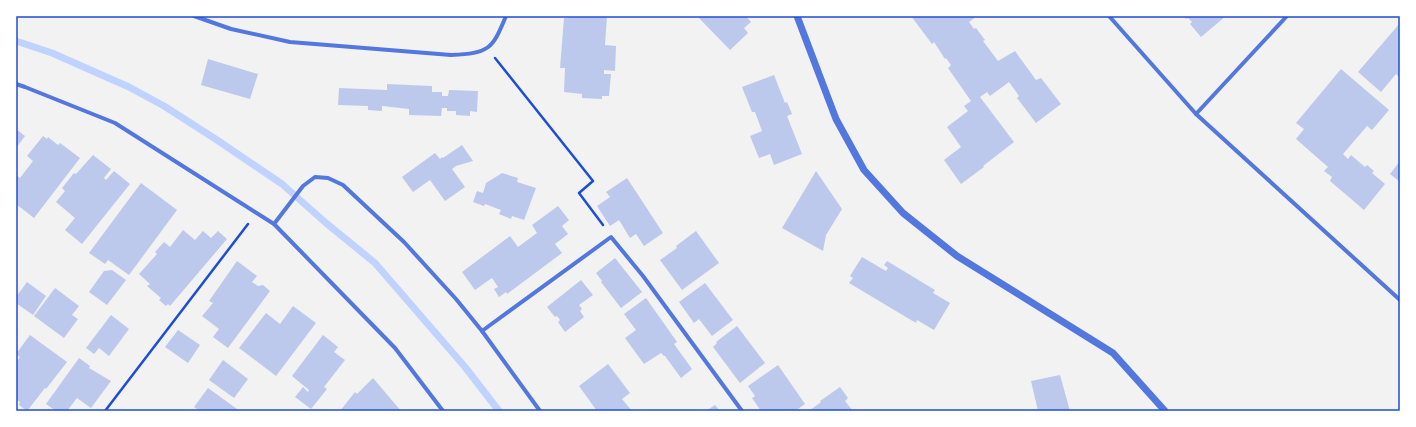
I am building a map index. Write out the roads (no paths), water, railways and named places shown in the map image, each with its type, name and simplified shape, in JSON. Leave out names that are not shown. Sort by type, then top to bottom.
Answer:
[{"type":"street","points":[[194,16],[231,29],[290,42],[452,55],[473,54],[487,48],[497,38],[506,16]]},
{"type":"street","points":[[797,16],[836,119],[864,170],[903,212],[957,256],[1113,353],[1165,411]]},
{"type":"street","points":[[1109,16],[1196,114],[1400,300]]},
{"type":"street","points":[[1196,114],[1287,16]]},
{"type":"street","points":[[16,84],[116,123],[255,214],[274,224],[395,348],[443,411]]},
{"type":"street","points":[[274,224],[303,186],[315,177],[328,178],[343,185],[404,242],[456,299],[482,331],[540,411]]},
{"type":"street","points":[[482,331],[611,237],[643,276],[742,411]]},
{"type":"waterway","points":[[16,41],[52,53],[129,87],[164,106],[282,184],[326,223],[375,263],[465,367],[499,411]]}]
